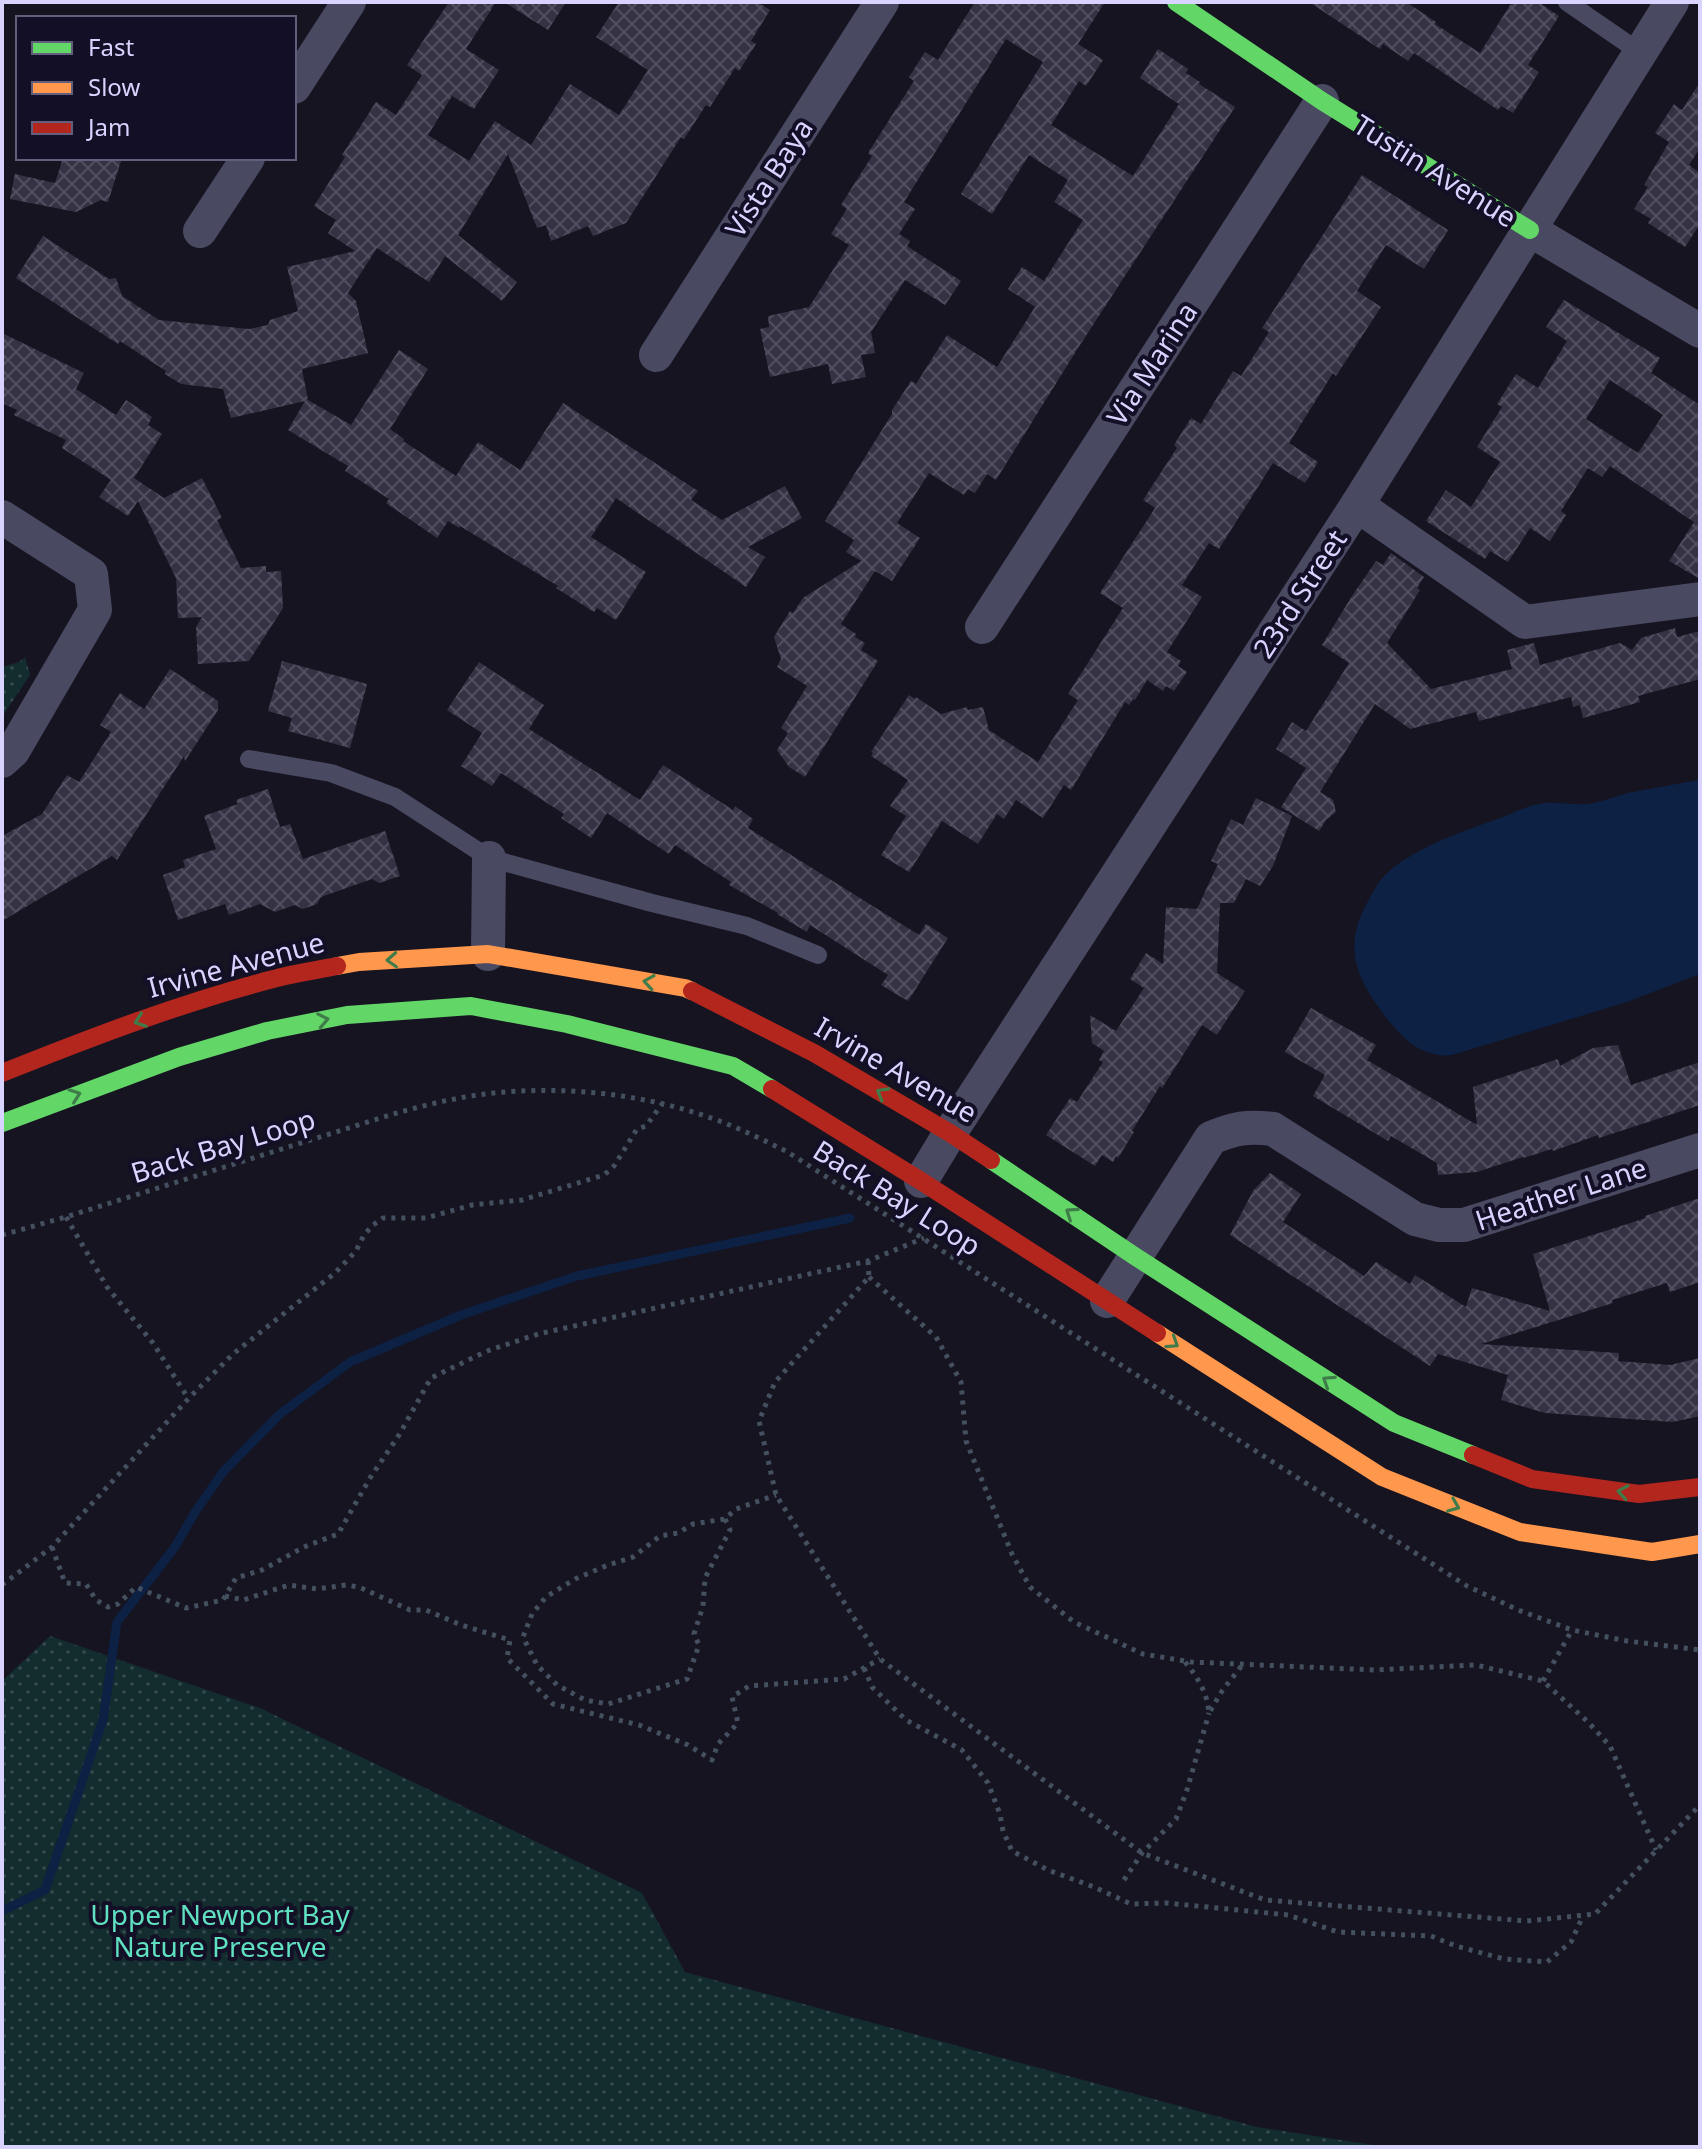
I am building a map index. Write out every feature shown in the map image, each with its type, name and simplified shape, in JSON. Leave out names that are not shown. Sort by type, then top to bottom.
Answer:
[{"type":"main road","name":"Tustin Avenue","points":[[1176,2],[1322,101],[1530,230]]},
{"type":"main road","name":"Irvine Avenue","points":[[2,1073],[191,1003],[279,977],[359,962],[488,954],[685,988],[814,1053],[950,1133],[1394,1423],[1532,1479],[1639,1494],[1700,1487]]},
{"type":"main road","points":[[2,1123],[179,1057],[267,1031],[347,1015],[471,1006],[567,1024],[733,1066],[921,1181],[1382,1477],[1520,1532],[1652,1552],[1700,1544]]},
{"type":"street","points":[[296,84],[349,2]]},
{"type":"street","name":"Vista Baya","points":[[656,355],[882,2]]},
{"type":"street","name":"23rd Street","points":[[921,1181],[1357,505],[1672,2]]},
{"type":"street","name":"Via Marina","points":[[982,627],[1322,101]]},
{"type":"street","points":[[200,231],[247,160]]},
{"type":"street","name":"Tustin Avenue","points":[[1530,230],[1700,331]]},
{"type":"street","points":[[1357,505],[1525,622],[1700,599]]},
{"type":"street","points":[[2,517],[91,574],[95,610],[13,751],[2,761]]},
{"type":"street","points":[[488,954],[489,858]]},
{"type":"street","name":"Heather Lane","points":[[1107,1301],[1211,1138],[1232,1129],[1251,1126],[1273,1129],[1415,1219],[1439,1225],[1464,1225],[1700,1150]]},
{"type":"lane","points":[[1567,2],[1641,53]]},
{"type":"lane","points":[[249,759],[331,773],[395,797],[489,858],[747,926],[818,955]]},
{"type":"path","name":"Back Bay Loop","points":[[2,1235],[437,1102],[485,1094],[572,1091],[662,1104],[711,1117],[786,1151],[1467,1586],[1518,1610],[1572,1630],[1700,1650]]},
{"type":"path","points":[[2,1585],[52,1547],[189,1398],[249,1340],[335,1273],[356,1251],[373,1225],[383,1218],[426,1218],[472,1205],[522,1200],[604,1175],[614,1166],[637,1129],[646,1126],[662,1104]]},
{"type":"path","points":[[66,1217],[107,1287],[153,1343],[189,1398]]},
{"type":"path","points":[[52,1547],[65,1583],[86,1584],[96,1600],[108,1607],[118,1604],[136,1587],[186,1608],[223,1600],[236,1578],[262,1570],[304,1547],[338,1534],[431,1378],[487,1351],[538,1334],[868,1261],[924,1238]]},
{"type":"path","points":[[868,1261],[869,1277],[936,1337],[961,1382],[966,1441],[1012,1554],[1030,1587],[1074,1622],[1143,1654],[1184,1661],[1375,1670],[1476,1665],[1543,1681],[1610,1746],[1656,1850]]},
{"type":"path","points":[[869,1277],[775,1382],[759,1421],[776,1495],[880,1659],[1142,1853],[1265,1900],[1527,1921],[1595,1914],[1700,1805]]},
{"type":"path","points":[[725,1519],[730,1530],[705,1578],[703,1606],[694,1634],[699,1645],[687,1679],[608,1704],[585,1700],[557,1685],[537,1665],[523,1637],[532,1614],[546,1597],[575,1579],[633,1557],[660,1536],[678,1533],[693,1524],[725,1519],[736,1509],[776,1495]]},
{"type":"path","points":[[225,1596],[243,1600],[289,1585],[317,1589],[346,1585],[359,1587],[410,1610],[426,1610],[510,1640],[507,1658],[553,1704],[639,1725],[688,1745],[712,1760],[718,1744],[738,1723],[732,1697],[749,1686],[844,1679],[880,1659]]},
{"type":"path","points":[[1543,1681],[1572,1630]]},
{"type":"path","points":[[1184,1661],[1207,1696],[1209,1713]]},
{"type":"path","points":[[1124,1880],[1142,1853],[1176,1819],[1209,1713],[1244,1663]]},
{"type":"path","points":[[864,1668],[872,1687],[906,1720],[962,1750],[971,1761],[988,1783],[1012,1851],[1048,1870],[1131,1904],[1191,1905],[1288,1915],[1338,1932],[1431,1936],[1504,1959],[1547,1962],[1571,1942],[1583,1915]]},
{"type":"green space","points":[[25,657],[30,675],[2,717],[2,667]]},
{"type":"green space","name":"Upper Newport Bay Nature Preserve","points":[[50,1636],[260,1708],[642,1893],[685,1972],[1257,2127],[1386,2147],[2,2147],[2,1681]]},
{"type":"water","points":[[1700,780],[1700,974],[1627,1002],[1452,1055],[1419,1049],[1402,1035],[1371,996],[1359,972],[1355,935],[1365,907],[1381,879],[1406,858],[1435,843],[1532,805],[1586,804]]},
{"type":"building","points":[[449,2],[496,2],[466,49],[499,70],[474,109],[452,96],[428,135],[469,161],[495,121],[531,145],[570,84],[619,115],[648,70],[596,37],[619,2],[757,2],[770,10],[751,41],[756,44],[739,71],[735,68],[710,107],[706,105],[684,139],[681,137],[626,223],[593,236],[588,226],[551,241],[546,225],[537,228],[508,154],[458,235],[517,282],[502,301],[445,256],[429,282],[377,248],[348,293],[356,301],[368,353],[302,369],[308,400],[351,425],[399,350],[428,369],[390,429],[456,476],[478,442],[520,470],[563,403],[698,491],[691,500],[722,520],[785,486],[802,518],[748,547],[765,557],[746,587],[616,498],[591,537],[646,572],[616,620],[597,608],[594,612],[556,588],[558,586],[460,526],[448,521],[437,538],[386,503],[389,499],[345,471],[348,466],[288,430],[305,401],[231,418],[223,389],[181,384],[120,341],[118,344],[16,278],[43,236],[109,279],[116,278],[122,296],[159,320],[249,329],[268,325],[270,320],[298,311],[287,267],[355,251],[328,233],[336,220],[314,206],[376,102],[396,115],[422,75],[407,65]]},
{"type":"building","points":[[504,2],[566,2],[548,30]]},
{"type":"building","points":[[975,2],[1105,2],[1078,44],[1103,60],[1086,86],[1079,81],[1051,125],[1133,176],[1179,104],[1140,78],[1158,49],[1188,69],[1186,73],[1199,84],[1235,107],[996,480],[987,474],[975,493],[968,489],[964,495],[929,473],[897,523],[920,538],[892,581],[875,571],[841,624],[865,643],[861,650],[878,661],[805,777],[789,767],[777,750],[788,733],[781,728],[807,686],[777,667],[781,659],[774,637],[790,611],[793,613],[803,598],[861,561],[846,552],[854,540],[825,521],[911,381],[916,384],[947,335],[997,367],[1035,307],[1008,289],[1022,267],[1044,281],[1083,220],[1054,202],[1068,180],[1029,155],[992,214],[961,194],[1043,62],[1006,39],[904,202],[915,209],[899,234],[910,241],[907,246],[961,281],[945,305],[905,280],[871,332],[875,353],[861,355],[866,377],[832,384],[828,364],[770,377],[760,329],[769,327],[768,316],[809,307],[849,245],[831,234],[847,209],[841,205],[872,156],[868,153],[914,81],[909,77],[925,52],[938,60]]},
{"type":"building","points":[[1309,2],[1406,2],[1480,53],[1512,2],[1538,2],[1559,16],[1528,65],[1539,72],[1513,113],[1501,106],[1498,110],[1414,53],[1408,61],[1383,44],[1380,49]]},
{"type":"building","points":[[1700,82],[1700,148],[1689,165],[1700,173],[1700,224],[1685,247],[1648,223],[1651,219],[1634,209],[1669,142],[1655,133],[1674,104],[1682,110]]},
{"type":"building","points":[[62,160],[121,160],[108,202],[101,200],[76,212],[10,199],[15,174],[55,183]]},
{"type":"building","points":[[1362,175],[1448,230],[1424,269],[1386,245],[1357,291],[1381,307],[1336,376],[1333,373],[1289,443],[1318,462],[1305,483],[1273,463],[1219,549],[1209,543],[1182,585],[1202,597],[1167,652],[1181,661],[1178,666],[1187,672],[1174,691],[1166,686],[1163,691],[1147,680],[1135,700],[1129,705],[1125,702],[1071,790],[1064,785],[1043,818],[1016,800],[1004,819],[997,814],[978,844],[942,821],[909,872],[881,855],[906,816],[890,806],[908,780],[871,756],[871,752],[909,695],[941,714],[967,707],[968,710],[983,707],[989,730],[1038,762],[1078,700],[1068,694],[1123,608],[1100,593],[1155,508],[1143,500],[1177,448],[1174,445],[1191,418],[1201,424],[1233,371],[1241,376],[1269,332],[1262,328]]},
{"type":"building","points":[[1564,300],[1660,358],[1651,373],[1700,405],[1700,579],[1669,561],[1694,522],[1610,466],[1602,477],[1588,468],[1561,511],[1566,515],[1550,541],[1530,528],[1508,562],[1490,551],[1485,559],[1426,521],[1446,490],[1471,507],[1500,462],[1477,447],[1502,407],[1497,404],[1516,374],[1538,388],[1567,341],[1546,327]],"holes":[[[1610,380],[1663,415],[1638,453],[1586,419]]]},
{"type":"building","points":[[2,333],[84,373],[76,389],[116,415],[126,400],[152,417],[148,425],[162,434],[134,478],[164,498],[202,478],[222,518],[217,520],[241,568],[266,566],[266,572],[281,571],[283,608],[249,661],[198,664],[196,627],[202,617],[178,618],[176,578],[138,501],[128,516],[99,497],[111,480],[62,448],[66,440],[14,415],[17,410],[2,403]]},
{"type":"building","points":[[1391,553],[1424,577],[1417,588],[1420,590],[1387,643],[1431,689],[1512,669],[1507,650],[1534,643],[1540,665],[1620,643],[1632,650],[1641,638],[1675,628],[1677,637],[1700,631],[1700,679],[1638,696],[1640,702],[1583,718],[1580,705],[1573,707],[1571,697],[1479,721],[1476,712],[1410,729],[1375,704],[1320,792],[1333,800],[1336,812],[1319,831],[1281,807],[1306,768],[1276,749],[1292,722],[1306,731],[1349,663],[1322,645],[1376,561],[1383,565]]},
{"type":"building","points":[[282,661],[367,684],[350,748],[288,731],[292,718],[268,711]]},
{"type":"building","points":[[479,662],[544,705],[529,729],[640,800],[663,765],[733,810],[735,806],[753,819],[748,828],[919,935],[926,924],[948,938],[908,1001],[881,985],[888,975],[810,925],[807,932],[729,885],[731,882],[675,845],[669,854],[607,813],[591,838],[561,818],[564,814],[501,773],[492,786],[461,766],[482,733],[447,710]]},
{"type":"building","points":[[170,669],[218,701],[218,710],[185,761],[184,756],[117,860],[112,856],[2,921],[2,836],[42,814],[67,775],[79,782],[111,732],[100,725],[120,693],[144,709]]},
{"type":"building","points":[[268,789],[280,827],[290,824],[303,859],[385,831],[400,876],[379,883],[372,879],[321,897],[317,904],[303,909],[295,905],[275,912],[260,904],[229,915],[225,904],[178,920],[163,875],[185,867],[183,860],[216,849],[204,816]]},
{"type":"building","points":[[1256,798],[1292,816],[1273,866],[1260,886],[1246,879],[1234,903],[1220,903],[1217,973],[1245,991],[1217,1035],[1202,1025],[1162,1088],[1160,1086],[1118,1158],[1116,1156],[1113,1162],[1102,1155],[1095,1166],[1046,1135],[1070,1098],[1077,1102],[1103,1062],[1099,1060],[1104,1051],[1092,1043],[1090,1015],[1116,1031],[1144,988],[1130,979],[1146,953],[1163,964],[1166,907],[1197,909],[1218,864],[1211,861],[1231,819],[1243,825]]},
{"type":"building","points":[[1311,1008],[1376,1045],[1367,1060],[1477,1125],[1473,1087],[1558,1059],[1560,1066],[1593,1048],[1618,1045],[1631,1085],[1700,1062],[1700,1105],[1599,1138],[1598,1135],[1477,1172],[1438,1175],[1437,1163],[1391,1136],[1388,1141],[1313,1096],[1325,1075],[1285,1052]]},
{"type":"building","points":[[1270,1173],[1301,1194],[1283,1222],[1364,1276],[1376,1262],[1410,1284],[1415,1275],[1466,1307],[1472,1288],[1550,1311],[1533,1254],[1700,1198],[1700,1282],[1670,1292],[1667,1283],[1481,1344],[1619,1353],[1618,1361],[1670,1365],[1700,1358],[1700,1416],[1673,1422],[1545,1413],[1501,1400],[1508,1375],[1438,1354],[1430,1366],[1230,1235],[1253,1191]]},
{"type":"waterway","points":[[2,1911],[45,1890],[103,1720],[117,1622],[175,1547],[223,1472],[280,1414],[350,1362],[461,1315],[577,1276],[850,1218]]},
{"type":"traffic: fast","points":[[1176,2],[1322,101],[1530,230]]},
{"type":"traffic: fast","points":[[2,1123],[179,1057],[267,1031],[347,1015],[471,1006],[567,1024],[733,1066],[772,1089]]},
{"type":"traffic: fast","points":[[991,1160],[1394,1423],[1473,1455]]},
{"type":"traffic: slow","points":[[337,966],[488,954],[692,991]]},
{"type":"traffic: slow","points":[[1157,1333],[1382,1477],[1520,1532],[1652,1552],[1700,1544]]},
{"type":"traffic: jam","points":[[2,1073],[172,1009],[284,976],[337,966]]},
{"type":"traffic: jam","points":[[692,991],[814,1053],[991,1160]]},
{"type":"traffic: jam","points":[[772,1089],[1157,1333]]},
{"type":"traffic: jam","points":[[1473,1455],[1532,1479],[1639,1494],[1700,1487]]}]
